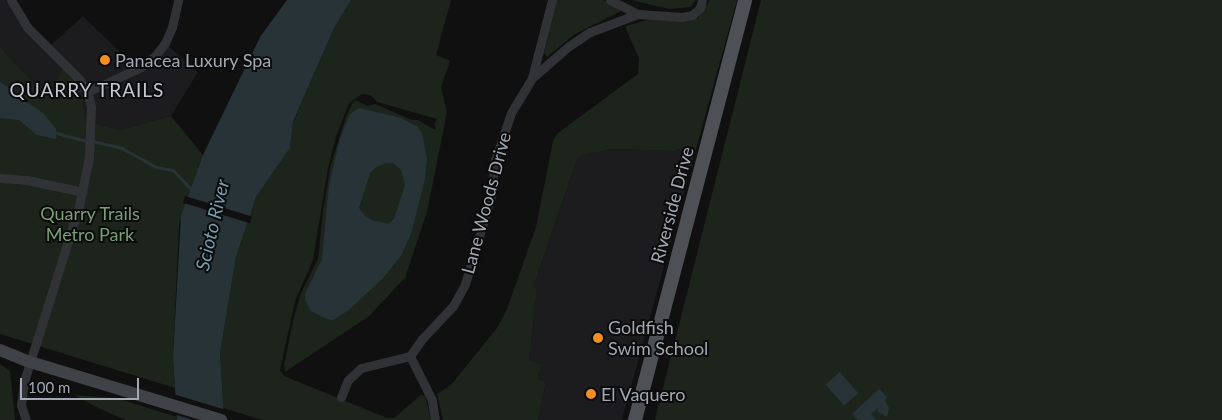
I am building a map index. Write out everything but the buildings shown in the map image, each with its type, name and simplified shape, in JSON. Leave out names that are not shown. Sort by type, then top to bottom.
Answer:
[{"type":"main road","name":"Riverside Drive","points":[[635,420],[745,0]]},
{"type":"main road","points":[[0,350],[30,362],[221,420]]},
{"type":"street","points":[[11,0],[27,26],[80,80],[87,92],[91,107],[89,158],[83,192],[22,393],[22,405],[26,420]]},
{"type":"street","points":[[87,92],[141,67],[155,56],[172,27],[178,0]]},
{"type":"street","name":"Lane Woods Drive","points":[[410,356],[422,339],[453,306],[465,284],[492,193],[494,163],[511,113],[532,78],[552,0]]},
{"type":"street","points":[[610,0],[638,14],[682,17],[692,14],[700,8],[702,0]]},
{"type":"street","points":[[532,78],[569,46],[590,32],[638,14]]},
{"type":"street","points":[[0,178],[27,180],[83,192]]},
{"type":"street","points":[[341,397],[348,380],[361,368],[410,356],[432,400],[435,420]]},
{"type":"shaded area","points":[[0,0],[11,0],[48,48],[83,16],[123,55],[134,70],[165,43],[198,72],[171,116],[120,130],[85,121],[83,98],[63,68],[51,91],[34,83],[0,47]]},
{"type":"shaded area","points":[[689,146],[686,163],[689,168],[691,167],[622,420],[538,420],[546,382],[537,379],[529,360],[537,291],[534,285],[577,159],[581,156],[611,149],[674,151]]},
{"type":"green space","points":[[351,0],[451,0],[436,55],[450,61],[441,87],[447,112],[427,212],[405,278],[368,317],[285,372],[284,365],[294,317],[301,293],[317,261],[319,252],[323,211],[331,164],[347,114],[353,102],[356,100],[367,106],[375,104],[412,120],[418,120],[435,130],[436,127],[434,125],[437,119],[377,102],[371,95],[362,94],[349,103],[336,136],[328,168],[313,260],[295,301],[280,370],[284,376],[387,418],[394,418],[421,395],[425,396],[431,420],[263,420],[223,408],[220,353],[236,257],[256,197],[290,148],[293,123],[334,28]]},
{"type":"green space","points":[[557,0],[604,0],[621,11],[575,34],[547,57],[544,53]]},
{"type":"green space","points":[[631,0],[696,0],[691,7],[669,9]]},
{"type":"green space","points":[[710,0],[737,0],[691,167],[685,166],[689,146],[674,151],[611,149],[581,156],[577,159],[534,285],[537,291],[529,360],[541,365],[537,379],[546,382],[538,420],[443,420],[437,394],[451,385],[497,328],[507,309],[536,227],[553,141],[558,133],[638,74],[639,58],[626,26],[651,19],[698,18]]},
{"type":"green space","points":[[761,0],[1222,0],[1222,420],[655,420]]},
{"type":"green space","name":"Quarry Trails Metro Park","points":[[0,47],[34,83],[51,91],[63,68],[72,78],[83,98],[85,121],[120,130],[171,116],[203,155],[179,224],[173,357],[175,388],[0,334]]},
{"type":"green space","points":[[0,364],[10,371],[15,420],[0,420]]},
{"type":"green space","points":[[74,395],[116,398],[177,417],[177,420],[126,420]]},
{"type":"water","name":"Scioto River","points":[[287,0],[351,0],[334,28],[293,122],[290,148],[256,197],[236,257],[220,353],[224,420],[177,420],[173,357],[181,216],[203,155],[260,37]]},
{"type":"water","points":[[0,82],[44,114],[56,129],[56,139],[37,135],[19,120],[0,118]]},
{"type":"water","points":[[359,108],[401,118],[418,127],[422,133],[427,159],[425,179],[411,234],[401,256],[383,278],[349,310],[333,320],[311,311],[305,300],[305,294],[322,259],[329,185],[340,138],[350,114]],"holes":[[[386,163],[393,163],[401,170],[405,185],[394,219],[388,224],[371,220],[359,208],[370,173],[376,167]]]},
{"type":"water","points":[[840,372],[858,393],[844,406],[826,384]]},
{"type":"water","points":[[879,389],[887,397],[885,400],[889,408],[887,417],[878,412],[878,408],[871,414],[876,420],[858,420],[852,414]]},
{"type":"pier","points":[[185,196],[252,216],[250,223],[183,203]]},
{"type":"pier","points":[[173,394],[226,410],[227,420],[193,420],[174,414]]},
{"type":"waterway","points":[[53,132],[86,141]]},
{"type":"waterway","points":[[92,141],[122,148],[156,167],[173,170],[192,190]]},
{"type":"place","name":"Panacea Luxury Spa","points":[[105,60]]},
{"type":"place","name":"Goldfish Swim School","points":[[598,338]]},
{"type":"place","name":"El Vaquero","points":[[591,394]]},
{"type":"district","name":"QUARRY TRAILS","points":[[87,90]]}]
